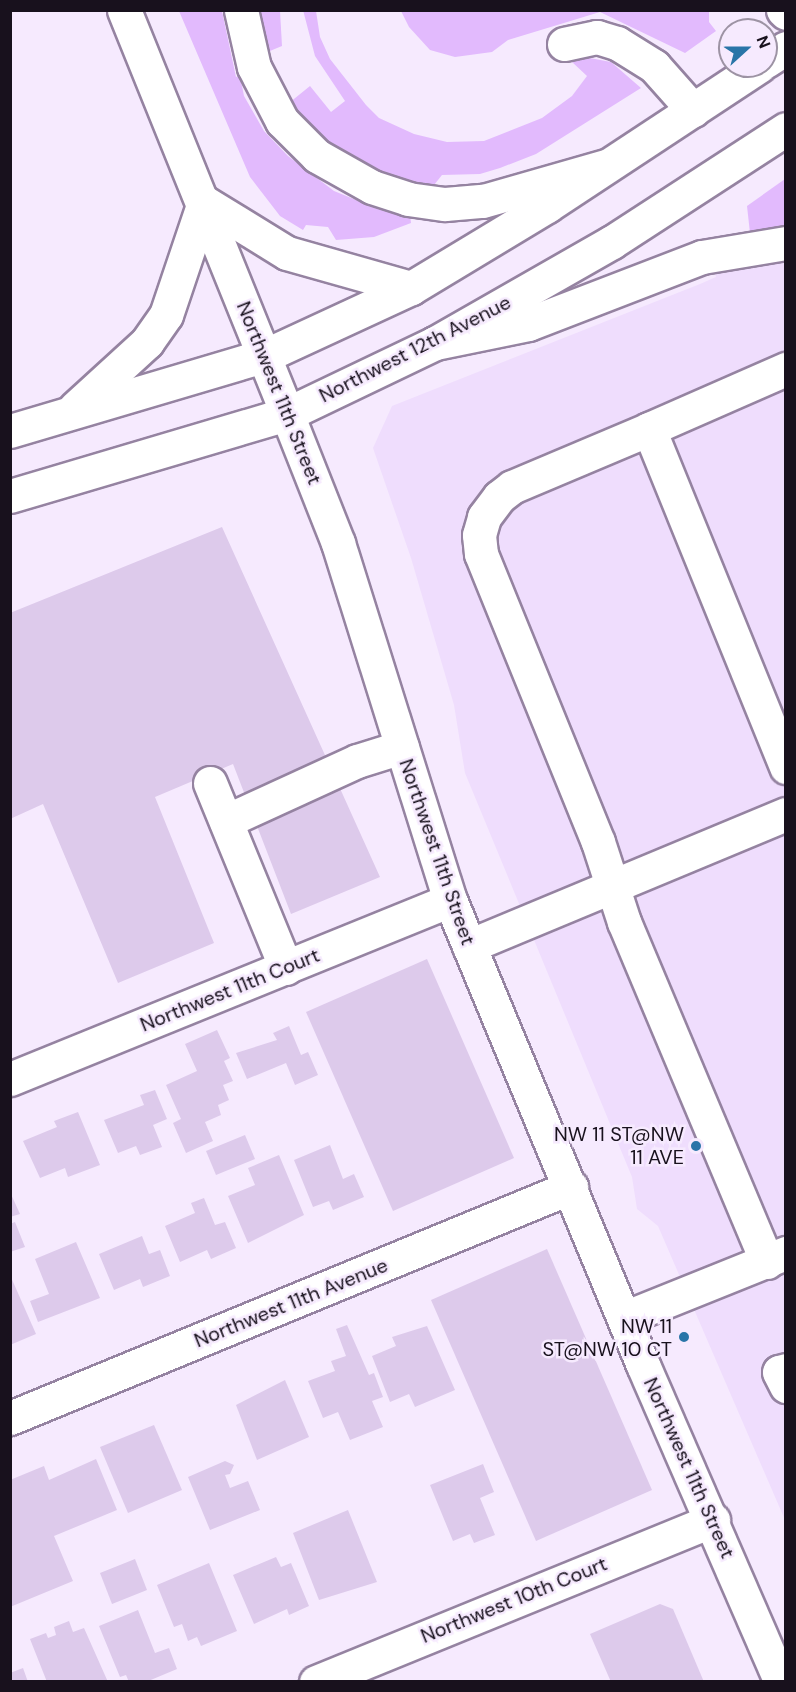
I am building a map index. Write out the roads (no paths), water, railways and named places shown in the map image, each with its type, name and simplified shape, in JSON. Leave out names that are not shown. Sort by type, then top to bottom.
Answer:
[{"type":"main road","name":"Northwest 11th Street","points":[[124,10],[204,202],[338,543],[450,900],[624,1317],[782,1682]]},
{"type":"main road","points":[[241,10],[254,67],[282,121],[317,156],[372,187],[408,199],[455,203],[483,201],[606,166]]},
{"type":"main road","points":[[564,44],[597,37],[617,43],[654,66],[693,110]]},
{"type":"main road","points":[[10,431],[264,356],[411,288],[741,78]]},
{"type":"main road","name":"Northwest 12th Avenue","points":[[10,495],[287,414],[435,343],[612,242],[786,129]]},
{"type":"main road","points":[[68,414],[147,342],[165,315],[204,202],[287,254],[411,288]]},
{"type":"main road","points":[[435,343],[528,324],[702,257],[786,243]]},
{"type":"main road","points":[[624,1317],[776,1257],[611,890],[598,842],[493,588],[481,554],[479,535],[484,517],[512,487],[786,369]]},
{"type":"main road","points":[[649,429],[777,721],[786,767]]},
{"type":"main road","points":[[226,821],[357,761],[402,747]]},
{"type":"main road","points":[[210,783],[286,968]]},
{"type":"main road","points":[[469,946],[611,890],[786,814]]},
{"type":"main road","name":"Northwest 11th Court","points":[[10,1079],[450,900]]},
{"type":"main road","name":"Northwest 11th Avenue","points":[[10,1418],[571,1187]]},
{"type":"main road","points":[[786,1370],[779,1372],[786,1386]]},
{"type":"main road","name":"Northwest 10th Court","points":[[316,1682],[713,1520]]},
{"type":"place","name":"NW 11 ST@NW 11 AVE","points":[[696,1146]]},
{"type":"place","name":"NW 11 ST@NW 10 CT","points":[[684,1337]]}]
